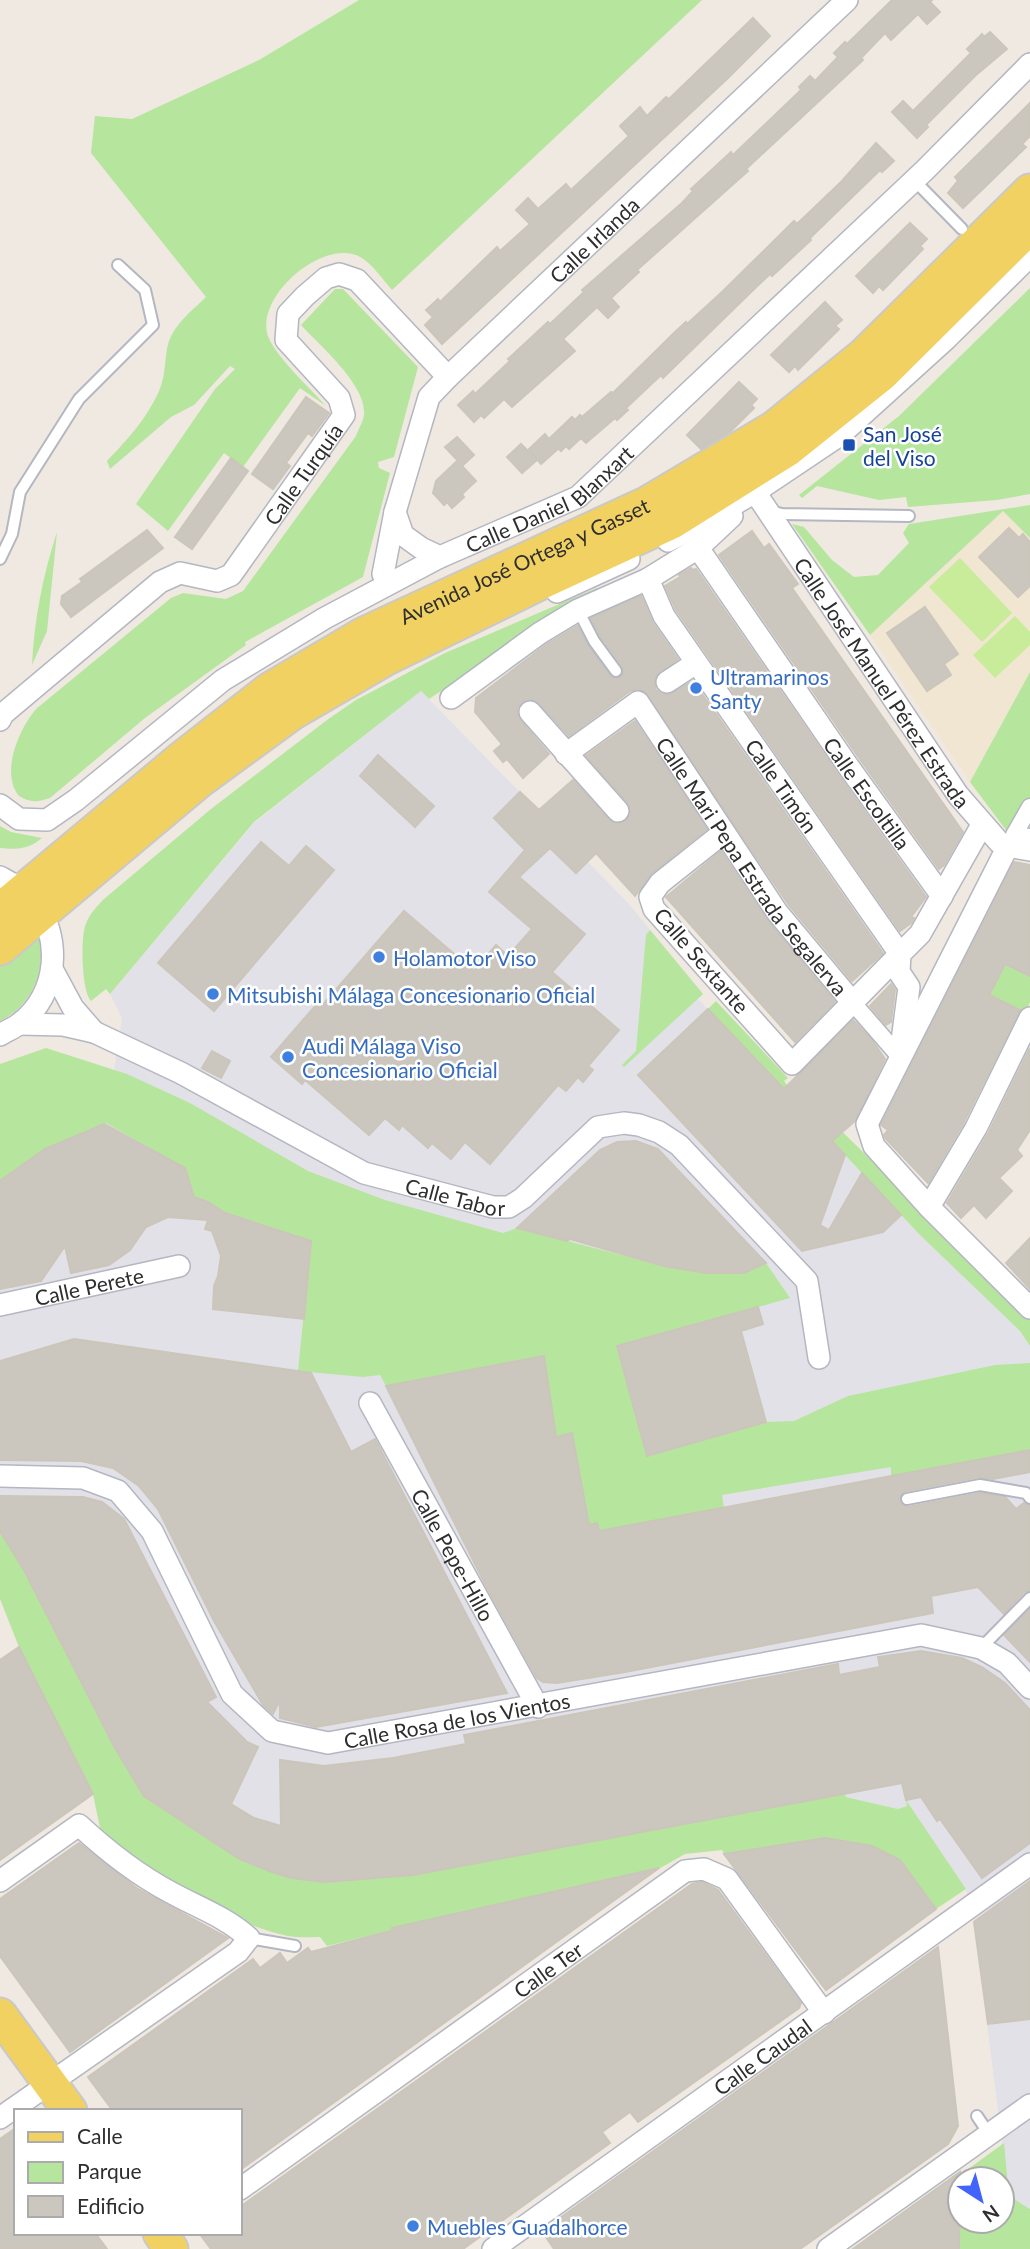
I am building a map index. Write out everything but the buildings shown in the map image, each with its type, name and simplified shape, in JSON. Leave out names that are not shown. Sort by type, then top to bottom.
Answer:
[{"type":"main road","name":"Avenida José Ortega y Gasset","points":[[0,947],[16,897],[182,758],[269,690],[364,634],[648,503],[774,428],[864,354],[1030,191]]},
{"type":"main road","name":"Avenida José Ortega y Gasset","points":[[16,897],[199,781],[292,713],[385,659],[672,522],[787,450],[881,374],[1030,227]]},
{"type":"main road","points":[[0,2015],[43,2096]]},
{"type":"main road","points":[[0,2050],[43,2096],[66,2109]]},
{"type":"main road","points":[[140,2235],[163,2242]]},
{"type":"street","name":"Calle Irlanda","points":[[383,574],[396,512],[429,397],[847,0]]},
{"type":"street","name":"Calle Daniel Blanxart","points":[[0,805],[19,819],[47,820],[76,800],[223,680],[325,618],[440,557],[578,497],[914,180],[1030,64]]},
{"type":"street","name":"Avenida José Ortega y Gasset","points":[[424,640],[587,580],[701,524],[755,492],[840,435],[946,339],[1030,256]]},
{"type":"street","name":"Calle Turquía","points":[[0,720],[3,714],[160,582],[180,573],[217,581],[231,575],[344,415],[339,398],[286,340],[288,314],[326,278],[338,274],[357,280],[448,377]]},
{"type":"street","points":[[451,698],[540,633],[578,610],[648,579],[698,548],[755,492]]},
{"type":"street","name":"Calle José Manuel Pérez Estrada","points":[[755,492],[958,795],[999,842],[1030,850]]},
{"type":"street","points":[[396,512],[403,535],[440,557]]},
{"type":"street","name":"Calle Escoltilla","points":[[698,548],[848,766],[942,896]]},
{"type":"street","name":"Calle Timón","points":[[648,579],[664,617],[900,954]]},
{"type":"street","points":[[667,682],[696,663]]},
{"type":"street","name":"Calle Mari Pepa Estrada Segalerva","points":[[566,754],[638,702],[777,912],[900,1056]]},
{"type":"street","points":[[530,712],[618,811]]},
{"type":"street","points":[[1030,807],[1014,835],[1030,837]]},
{"type":"street","points":[[853,1003],[920,934],[982,825]]},
{"type":"street","name":"Calle Sextante","points":[[723,833],[660,883],[650,897],[654,909],[792,1064],[853,1003]]},
{"type":"street","points":[[1008,846],[867,1124],[874,1146],[929,1207],[1030,1308]]},
{"type":"street","points":[[0,1035],[20,1024],[40,1003],[50,981],[54,958],[51,934],[16,897]]},
{"type":"street","points":[[900,954],[899,972],[909,987],[900,1056]]},
{"type":"street","name":"Calle Tabor","points":[[52,970],[73,1008],[94,1032]]},
{"type":"street","points":[[909,987],[926,989],[940,979]]},
{"type":"street","points":[[929,1207],[976,1128],[1030,1018]]},
{"type":"street","name":"Calle Tabor","points":[[20,1024],[63,1025],[94,1032],[181,1073],[365,1173],[494,1207],[509,1208],[523,1198],[598,1127],[624,1123],[659,1132],[679,1145],[807,1281],[818,1358]]},
{"type":"street","name":"Calle Perete","points":[[0,1306],[179,1266]]},
{"type":"street","name":"Calle Pepe-Hillo","points":[[370,1403],[538,1707]]},
{"type":"street","name":"Calle Rosa de los Vientos","points":[[0,1476],[82,1478],[118,1491],[152,1531],[232,1694],[272,1731],[328,1744],[921,1635],[981,1648],[1007,1663],[1030,1688]]},
{"type":"street","points":[[0,1881],[79,1825],[120,1860],[167,1891],[234,1924],[249,1938],[237,1952],[43,2096],[18,2109]]},
{"type":"street","name":"Calle Caudal","points":[[493,2249],[824,2013],[958,1925],[1030,1864]]},
{"type":"street","name":"Calle Ter","points":[[242,2188],[685,1871],[704,1869],[727,1879],[824,2013]]},
{"type":"street","points":[[828,2249],[983,2125],[1030,2105]]},
{"type":"lane","points":[[914,180],[962,229]]},
{"type":"lane","points":[[0,559],[12,534],[20,492],[79,399],[153,325],[145,290],[118,265]]},
{"type":"lane","points":[[768,510],[782,514],[909,516]]},
{"type":"lane","points":[[578,610],[594,641],[616,671]]},
{"type":"lane","points":[[906,1499],[980,1485],[1026,1493],[1030,1498]]},
{"type":"lane","points":[[981,1648],[1030,1598]]},
{"type":"lane","points":[[249,1938],[295,1946]]},
{"type":"shaded area","points":[[1004,510],[1030,538],[1030,672],[970,782],[870,635]]},
{"type":"shaded area","points":[[421,691],[628,903],[703,994],[698,999],[920,1235],[1020,1331],[1030,1346],[1030,2209],[1016,2200],[1016,2165],[1005,2165],[974,1922],[966,1889],[907,1802],[907,1806],[898,1809],[846,1797],[845,1794],[413,1875],[325,1882],[291,1878],[238,1858],[145,1797],[115,1748],[25,1572],[0,1531],[0,1181],[43,1150],[106,1123],[122,1018],[110,994],[254,823]]},
{"type":"green space","points":[[359,0],[702,0],[392,290],[366,261],[347,253],[330,255],[296,273],[272,304],[267,320],[268,336],[285,362],[326,406],[300,388],[243,467],[224,453],[168,531],[136,504],[215,389],[235,369],[230,366],[194,405],[171,417],[110,469],[107,461],[138,426],[156,397],[173,333],[182,320],[206,297],[91,153],[95,116],[132,119],[259,60]]},
{"type":"green space","points":[[1030,288],[1030,494],[997,500],[908,507],[906,497],[879,500],[817,486],[802,498],[799,495],[899,416]]},
{"type":"green space","points":[[335,289],[343,289],[418,367],[394,457],[378,462],[379,468],[390,473],[363,577],[245,642],[246,645],[145,718],[50,798],[34,801],[19,796],[11,776],[14,751],[36,709],[171,598],[183,593],[226,599],[243,591],[356,436],[364,415],[358,391],[341,367],[301,325]]},
{"type":"green space","points":[[1030,505],[1030,538],[1003,511],[870,635],[792,524],[804,527],[832,560],[854,577],[878,575],[909,543],[903,533],[909,524]]},
{"type":"green space","points":[[57,532],[47,631],[32,665],[40,598]]},
{"type":"green space","points":[[960,558],[1012,613],[982,642],[929,587]]},
{"type":"green space","points":[[597,588],[598,591],[546,616],[548,620],[429,699],[421,691],[254,822],[110,994],[106,989],[91,1001],[84,978],[83,947],[85,926],[94,910],[211,809],[356,700],[445,653]]},
{"type":"green space","points":[[1015,616],[1030,632],[1030,645],[995,678],[973,655]]},
{"type":"green space","points":[[1030,672],[1030,807],[1009,834],[970,782]]},
{"type":"green space","points":[[0,826],[11,832],[42,838],[22,848],[0,848]]},
{"type":"green space","points":[[650,930],[703,994],[624,1067],[622,1065],[636,1051],[646,935]]},
{"type":"green space","points":[[36,936],[41,940],[41,953],[34,987],[20,1006],[0,1021],[0,966]]},
{"type":"green space","points":[[1005,965],[1030,976],[1030,1002],[1025,1013],[989,995]]},
{"type":"green space","points":[[716,1001],[788,1078],[784,1081],[787,1085],[792,1082],[1030,1317],[1030,1346],[1020,1331],[920,1235],[708,1009]]},
{"type":"green space","points":[[46,1048],[127,1074],[190,1103],[308,1171],[385,1200],[503,1233],[517,1228],[664,1266],[706,1273],[744,1273],[766,1263],[790,1298],[617,1347],[648,1455],[766,1422],[794,1421],[848,1396],[995,1365],[1030,1363],[1030,1451],[891,1477],[891,1467],[722,1495],[724,1508],[599,1531],[597,1523],[589,1525],[572,1434],[556,1437],[544,1356],[386,1386],[380,1375],[363,1377],[298,1371],[311,1241],[225,1213],[208,1201],[194,1197],[185,1168],[106,1123],[43,1150],[0,1181],[0,1064]]},
{"type":"green space","points":[[0,1531],[25,1572],[115,1748],[145,1797],[238,1858],[291,1878],[325,1882],[413,1875],[845,1794],[846,1797],[898,1809],[907,1806],[906,1800],[966,1889],[936,1909],[900,1860],[872,1846],[820,1839],[724,1854],[722,1850],[685,1854],[655,1871],[654,1869],[393,1928],[327,1946],[320,1937],[292,1937],[239,1920],[190,1894],[101,1833],[93,1794],[19,1647],[0,1599]]},
{"type":"green space","points":[[1004,2143],[1006,2165],[974,2165]]},
{"type":"green space","points":[[1016,2200],[1030,2209],[1030,2249],[957,2249],[958,2235],[1016,2235]]},
{"type":"place","name":"San José del Viso","points":[[849,445]]},
{"type":"place","name":"Ultramarinos Santy","points":[[696,688]]},
{"type":"place","name":"Holamotor Viso","points":[[379,957]]},
{"type":"place","name":"Mitsubishi Málaga Concesionario Oficial","points":[[213,994]]},
{"type":"place","name":"Audi Málaga Viso Concesionario Oficial","points":[[288,1057]]},
{"type":"place","name":"Muebles Guadalhorce","points":[[413,2226]]}]
